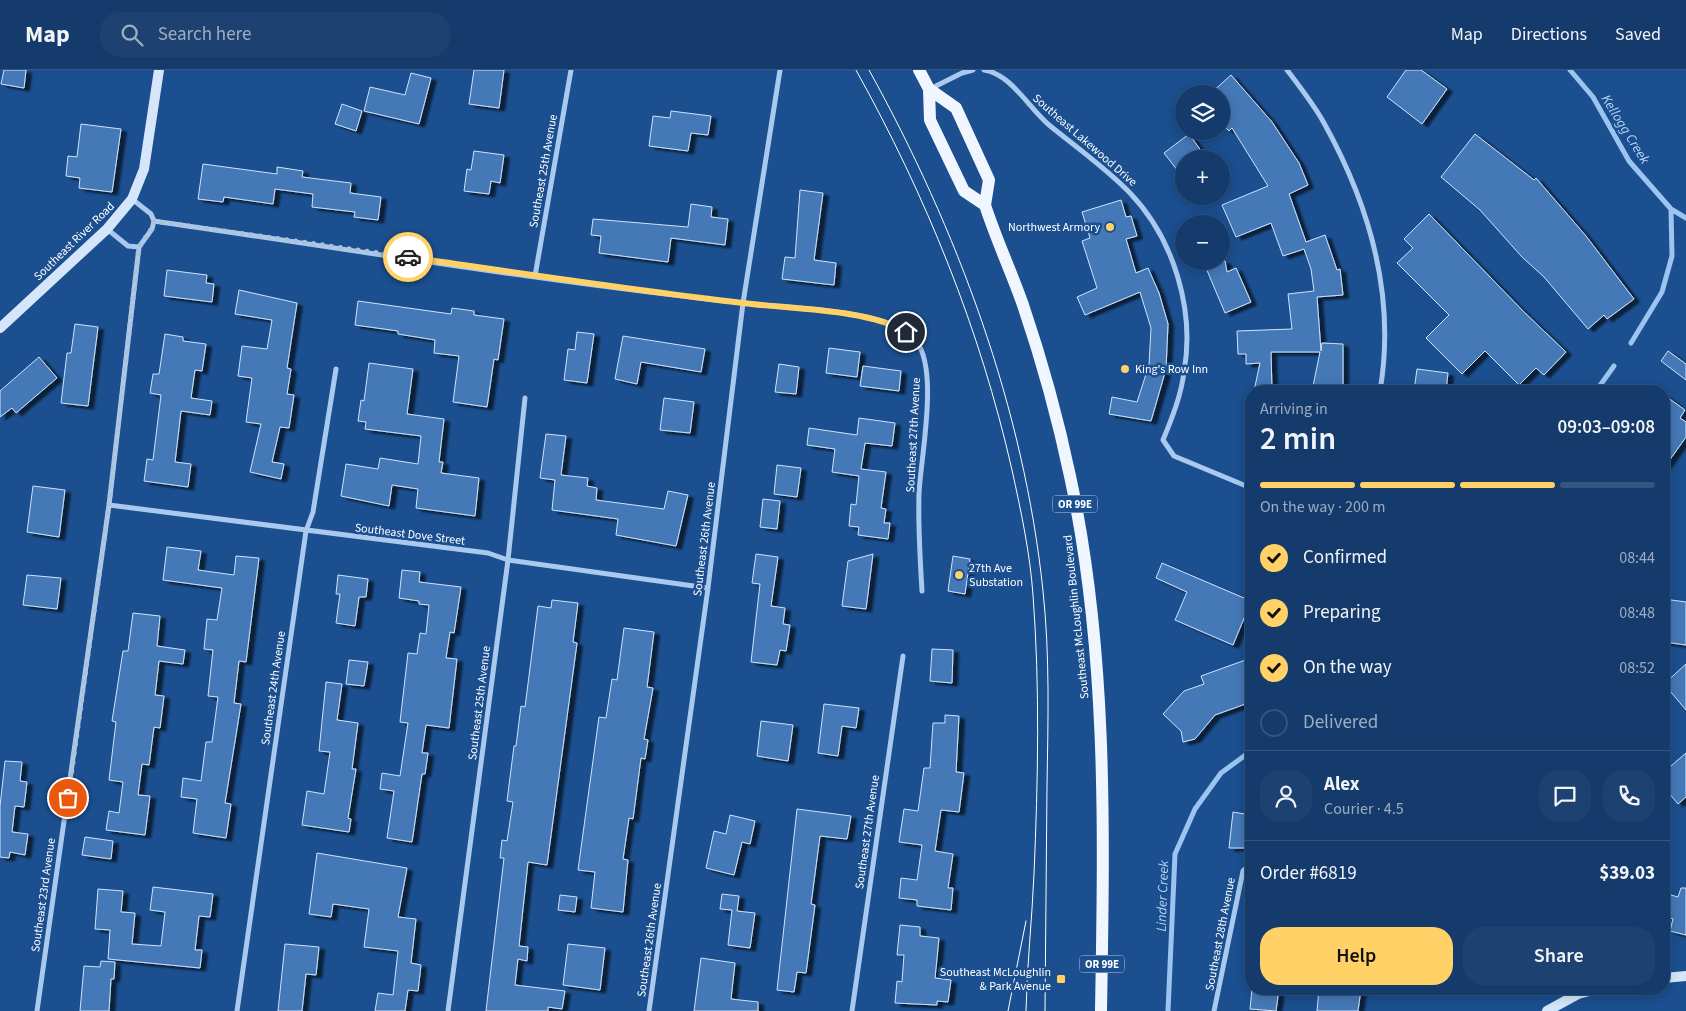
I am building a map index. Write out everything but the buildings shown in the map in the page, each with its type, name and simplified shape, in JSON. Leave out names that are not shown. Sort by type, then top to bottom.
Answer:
[{"type":"main road","name":"Southeast McLoughlin Boulevard","points":[[919,70],[929,89],[930,120],[960,184],[964,191],[985,205]]},
{"type":"main road","name":"Southeast McLoughlin Boulevard","points":[[929,89],[956,108],[989,180],[985,205],[1023,306],[1048,389],[1070,476],[1084,554],[1095,645],[1101,734],[1101,1011]]},
{"type":"street","name":"Southeast River Road","points":[[0,328],[107,229],[132,200],[144,169],[159,70]]},
{"type":"street","name":"Southeast 25th Avenue","points":[[535,276],[571,70]]},
{"type":"street","name":"Southeast 26th Avenue","points":[[649,1011],[708,588],[743,303],[780,70]]},
{"type":"street","points":[[929,89],[962,73],[974,70]]},
{"type":"street","name":"Southeast Lakewood Drive","points":[[984,70],[1003,76],[1042,118],[1130,194],[1148,214],[1162,241],[1180,286],[1187,332],[1185,371],[1181,390],[1163,440],[1174,456],[1245,486]]},
{"type":"street","points":[[1287,70],[1324,122],[1349,170],[1374,248],[1383,290],[1385,318],[1385,346],[1381,385]]},
{"type":"street","points":[[107,229],[128,246],[139,247],[152,228],[154,221],[151,214],[132,200]]},
{"type":"street","points":[[154,221],[535,276],[743,303]]},
{"type":"street","name":"Southeast 23rd Avenue","points":[[37,1011],[109,505],[139,247]]},
{"type":"street","name":"Southeast 27th Avenue","points":[[743,303],[880,319],[895,325],[916,342],[926,366],[928,382],[919,493],[922,591]]},
{"type":"street","name":"Southeast 24th Avenue","points":[[238,1011],[306,531],[313,512],[336,370]]},
{"type":"street","name":"Southeast 25th Avenue","points":[[448,1011],[508,560],[525,398]]},
{"type":"street","name":"Southeast Dove Street","points":[[109,505],[488,553],[508,560],[708,588]]},
{"type":"street","name":"Southeast 27th Avenue","points":[[852,1011],[903,656]]},
{"type":"street","name":"Southeast 28th Avenue","points":[[1214,1011],[1243,871],[1245,869]]},
{"type":"street","points":[[1670,977],[1686,976]]},
{"type":"street","points":[[1547,1011],[1576,995]]},
{"type":"waterway","name":"Kellogg Creek","points":[[1570,70],[1593,97],[1629,161],[1671,209],[1686,218]]},
{"type":"waterway","name":"Linder Creek","points":[[1631,343],[1662,292],[1672,256],[1671,209]]},
{"type":"waterway","name":"Linder Creek","points":[[1600,385],[1614,366]]},
{"type":"waterway","name":"Linder Creek","points":[[1168,1011],[1175,854],[1195,809],[1221,773],[1245,755]]},
{"type":"tram line","points":[[856,70],[928,215],[967,315],[999,417],[1025,532],[1032,579],[1037,664],[1038,734],[1037,805],[1026,1011]]},
{"type":"tram line","points":[[869,70],[931,193],[958,256],[1003,388],[1020,455],[1034,523],[1043,591],[1048,664],[1045,1011]]},
{"type":"tram line","points":[[1008,1011],[1026,921]]},
{"type":"way so far","points":[[68,798],[109,505],[139,247],[145,241],[154,221],[408,257]]},
{"type":"place","name":"Northwest Armory","points":[[1110,227]]},
{"type":"place","name":"King's Row Inn","points":[[1125,369]]},
{"type":"place","name":"27th Ave Substation","points":[[959,575]]},
{"type":"place","name":"Southeast McLoughlin & Park Avenue","points":[[1061,979]]},
{"type":"route","points":[[408,257],[535,276],[880,319],[906,332]]}]
